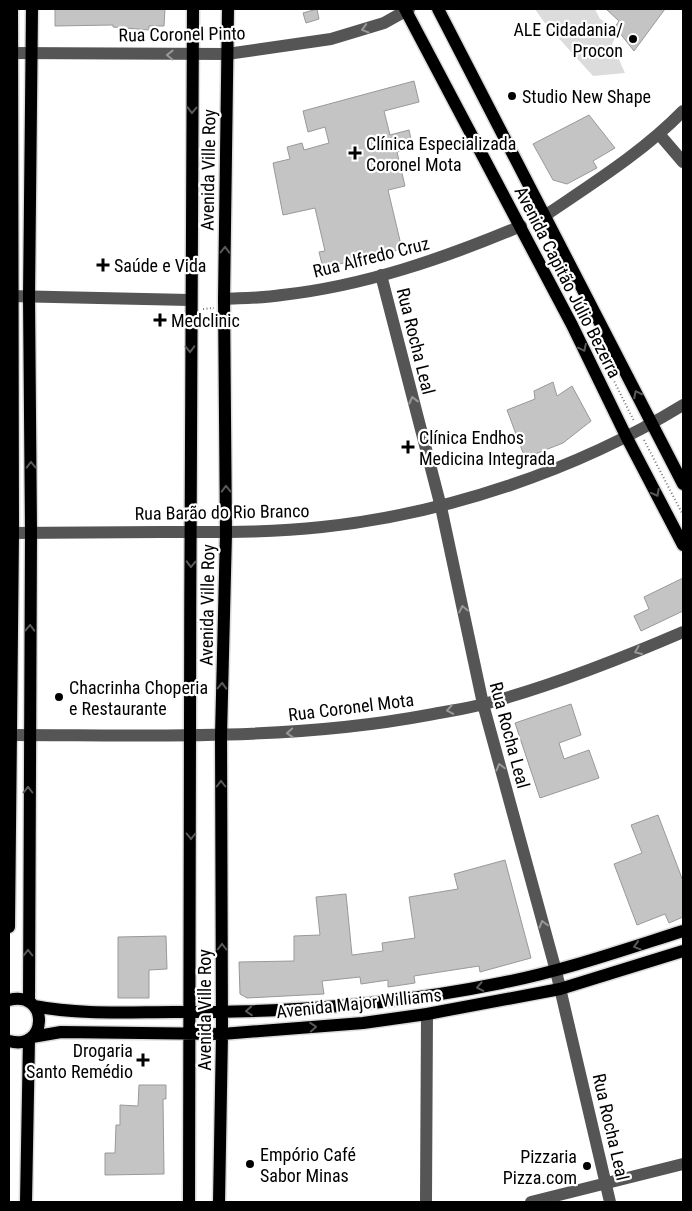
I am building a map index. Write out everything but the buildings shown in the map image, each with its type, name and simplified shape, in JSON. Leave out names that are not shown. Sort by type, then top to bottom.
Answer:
[{"type":"main road","points":[[9,927],[11,533],[10,53],[12,9]]},
{"type":"main road","points":[[26,1202],[30,1038],[39,1025],[40,1018],[32,1004],[29,735],[31,532],[29,297],[32,9]]},
{"type":"main road","name":"Avenida Ville Roy","points":[[189,1202],[192,734],[189,638],[192,532],[190,305],[193,9]]},
{"type":"main road","name":"Avenida Ville Roy","points":[[219,1202],[222,1034],[221,735],[226,533],[225,303],[228,9]]},
{"type":"main road","name":"Avenida Capitão Júlio Bezerra","points":[[407,9],[521,226],[683,545]]},
{"type":"main road","name":"Avenida Capitão Júlio Bezerra","points":[[438,9],[546,215],[683,484]]},
{"type":"main road","name":"Avenida Major Williams","points":[[9,1000],[23,999],[32,1004],[68,1011],[222,1013],[371,1004],[430,996],[556,971],[683,931]]},
{"type":"main road","name":"Avenida Major Williams","points":[[9,1041],[17,1043],[30,1038],[61,1032],[222,1034],[363,1023],[427,1014],[560,989],[683,951]]},
{"type":"street","name":"Rua Coronel Pinto","points":[[10,53],[227,54],[331,39],[384,23],[407,9]]},
{"type":"street","points":[[546,215],[607,174],[658,134],[683,111]]},
{"type":"street","points":[[658,134],[683,162]]},
{"type":"street","name":"Rua Alfredo Cruz","points":[[225,303],[282,295],[381,274],[472,247],[521,226]]},
{"type":"street","name":"Rua Rocha Leal","points":[[381,274],[441,507],[483,704],[556,971],[610,1202]]},
{"type":"street","points":[[11,296],[190,305]]},
{"type":"street","name":"Rua Barão do Rio Branco","points":[[11,533],[226,533],[322,527],[441,507],[544,472],[652,424],[683,405]]},
{"type":"street","name":"Rua Coronel Mota","points":[[10,735],[221,735],[339,729],[483,704],[604,666],[683,632]]},
{"type":"street","points":[[426,1202],[427,1014]]},
{"type":"street","points":[[531,1202],[683,1164]]},
{"type":"path","points":[[190,305],[225,303]]},
{"type":"shaded area","points":[[535,9],[595,9],[600,19],[615,27],[616,36],[612,44],[625,73],[593,76],[544,22]]},
{"type":"place","name":"ALE Cidadania/ Procon","points":[[633,39]]},
{"type":"place","name":"Studio New Shape","points":[[512,96]]},
{"type":"place","name":"Clínica Especializada Coronel Mota","points":[[355,153]]},
{"type":"place","name":"Saúde e Vida","points":[[103,265]]},
{"type":"place","name":"Medclinic","points":[[160,320]]},
{"type":"place","name":"Clínica Endhos Medicina Integrada","points":[[408,447]]},
{"type":"place","name":"Chacrinha Choperia e Restaurante","points":[[59,697]]},
{"type":"place","name":"Drogaria Santo Remédio","points":[[143,1060]]},
{"type":"place","name":"Empório Café Sabor Minas","points":[[250,1164]]},
{"type":"place","name":"Pizzaria Pizza.com","points":[[587,1166]]}]
